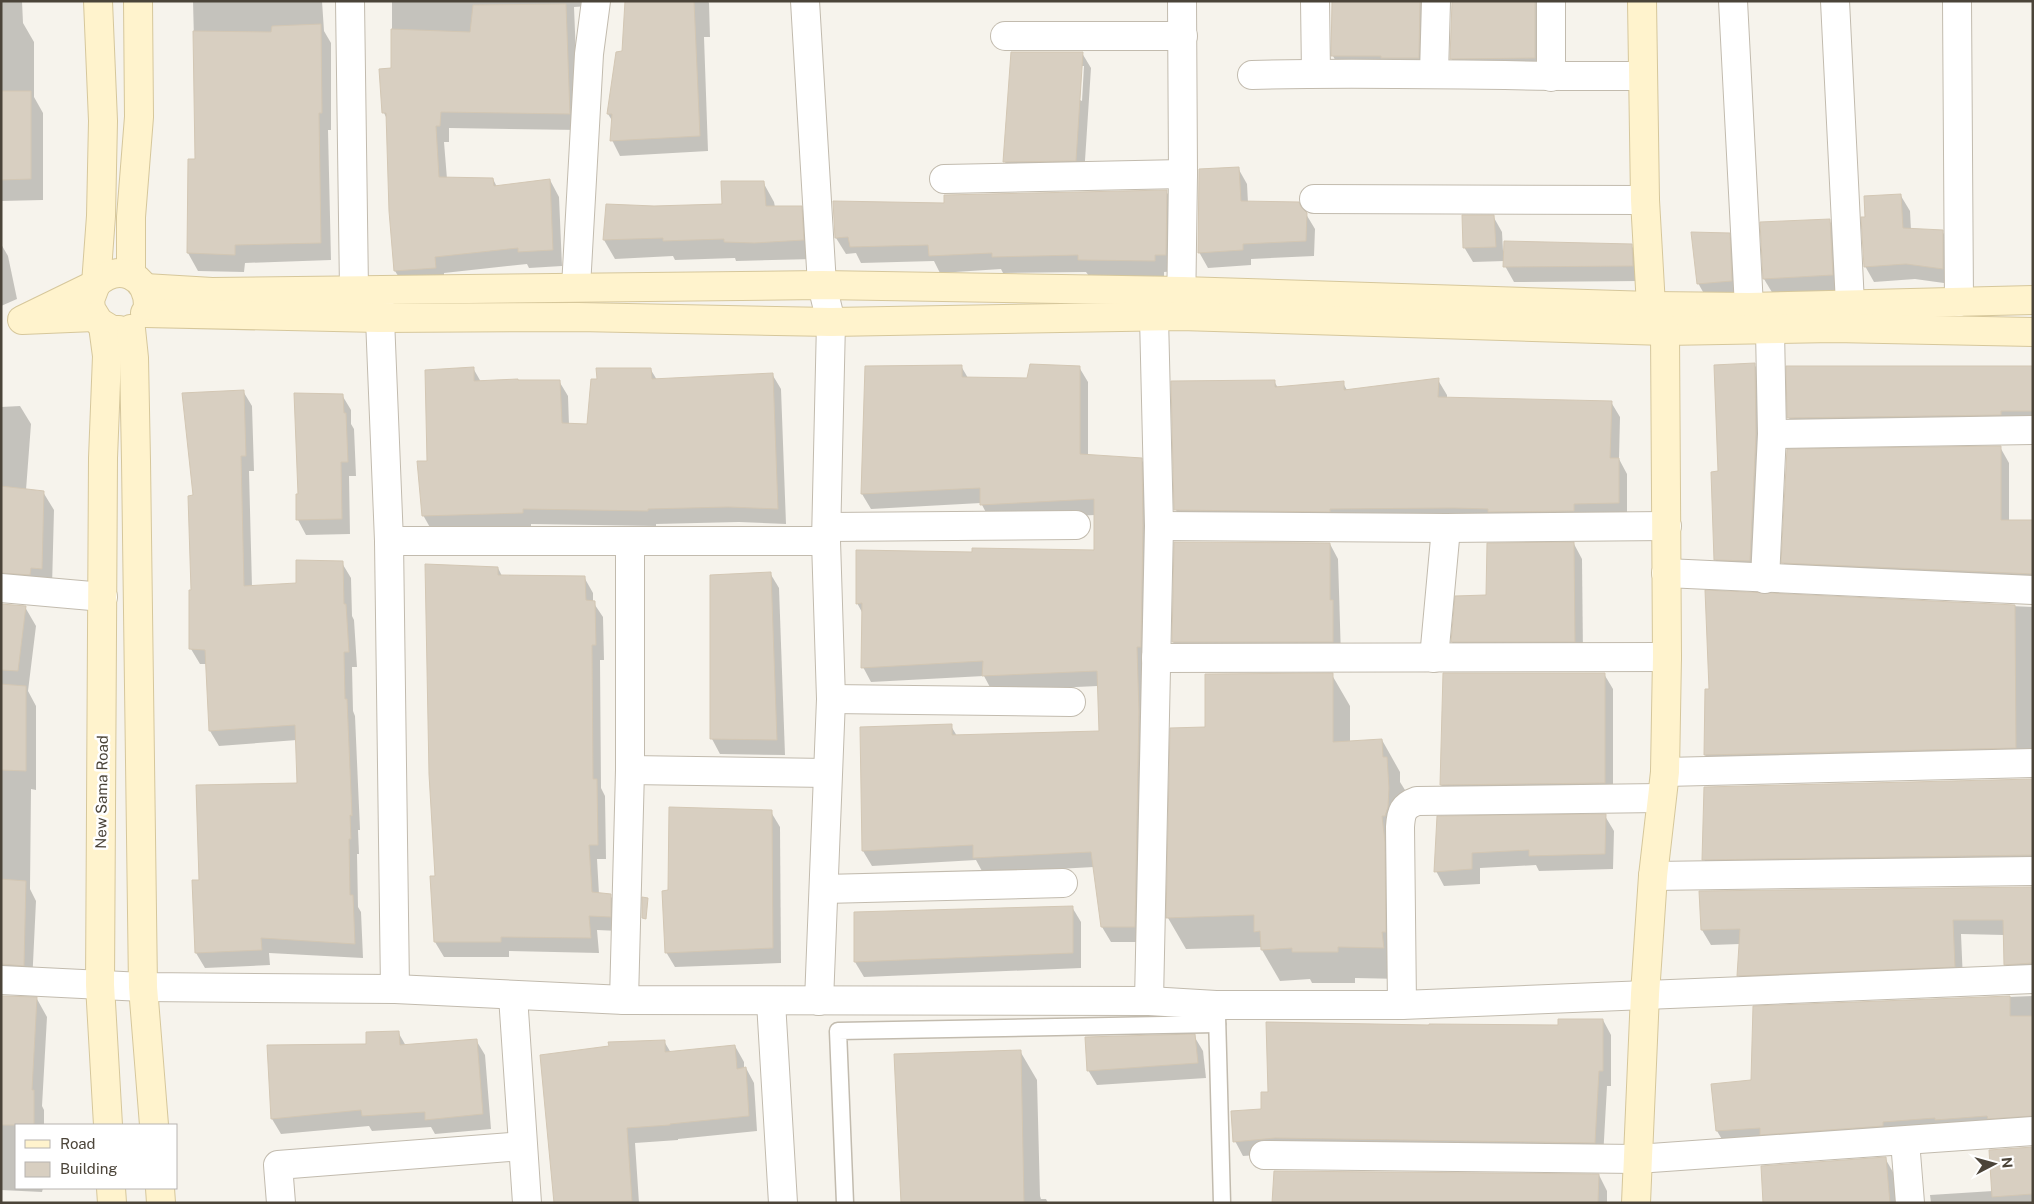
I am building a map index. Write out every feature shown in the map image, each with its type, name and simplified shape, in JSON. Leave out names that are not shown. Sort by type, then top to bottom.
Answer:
[{"type":"street","points":[[98,1],[103,121],[101,216],[96,284],[90,300],[91,309],[99,322],[112,330],[138,301],[212,292],[822,285],[1181,303],[1666,331],[1756,322],[1850,304],[2033,300]]},
{"type":"street","points":[[138,1],[139,117],[131,217],[138,301],[134,358],[143,987],[154,1124]]},
{"type":"street","points":[[350,1],[366,290],[379,318],[389,541],[396,989]]},
{"type":"street","points":[[576,287],[589,54],[596,1]]},
{"type":"street","points":[[805,1],[822,285],[831,322],[827,534],[831,699],[819,1001]]},
{"type":"street","points":[[1181,303],[1183,174],[1182,1]]},
{"type":"street","points":[[1315,1],[1316,73]]},
{"type":"street","points":[[1434,74],[1436,1]]},
{"type":"street","points":[[1551,1],[1551,77]]},
{"type":"street","points":[[1636,1203],[1653,876],[1664,772],[1667,657],[1666,331],[1651,306],[1645,200],[1642,1]]},
{"type":"street","points":[[1733,1],[1756,322],[1772,434],[1765,578]]},
{"type":"street","points":[[1835,1],[1850,304]]},
{"type":"street","points":[[1957,1],[1960,302]]},
{"type":"street","points":[[1005,36],[1183,36]]},
{"type":"street","points":[[1252,75],[1316,73],[1551,77],[1643,76]]},
{"type":"street","points":[[944,179],[1183,174]]},
{"type":"street","points":[[1314,199],[1645,200]]},
{"type":"street","points":[[12,322],[96,284],[112,274],[122,273],[138,301]]},
{"type":"street","points":[[138,301],[379,318],[578,317],[831,322],[1154,318],[1181,303],[1651,306],[1756,322],[1834,328],[2033,332]]},
{"type":"street","points":[[1149,1001],[1158,526],[1154,318]]},
{"type":"street","points":[[12,322],[99,322]]},
{"type":"street","name":"New Sama Road","points":[[99,322],[107,356],[103,458],[100,985],[108,1124]]},
{"type":"street","points":[[1772,434],[2033,430]]},
{"type":"street","points":[[389,541],[630,541],[1076,525]]},
{"type":"street","points":[[1158,526],[1446,528],[1667,526]]},
{"type":"street","points":[[1434,658],[1446,528]]},
{"type":"street","points":[[624,1000],[630,770],[630,541]]},
{"type":"street","points":[[1666,572],[2033,590]]},
{"type":"street","points":[[1,588],[103,597]]},
{"type":"street","points":[[1156,658],[1667,657]]},
{"type":"street","points":[[831,699],[1071,702]]},
{"type":"street","points":[[1664,772],[2033,763]]},
{"type":"street","points":[[630,770],[827,773]]},
{"type":"street","points":[[1402,1006],[1400,815],[1406,805],[1417,800],[1660,798]]},
{"type":"street","points":[[1653,876],[2033,871]]},
{"type":"street","points":[[824,889],[1063,883]]},
{"type":"street","points":[[1,980],[143,987],[396,989],[624,1000],[771,1002],[1149,1001],[1217,1014],[1646,994],[2033,979]]},
{"type":"street","points":[[513,996],[527,1203]]},
{"type":"street","points":[[771,1002],[783,1203]]},
{"type":"street","points":[[1264,1155],[1637,1159],[2033,1131]]},
{"type":"street","points":[[1905,1140],[1910,1203]]},
{"type":"street","points":[[280,1203],[278,1165],[522,1146]]},
{"type":"street","points":[[112,1189],[112,1203]]},
{"type":"street","points":[[160,1189],[161,1203]]},
{"type":"lane","points":[[845,1203],[838,1031],[1217,1014],[1222,1203]]},
{"type":"building","points":[[625,1],[694,1],[700,136],[610,141],[612,114],[607,114],[616,52],[622,51]]},
{"type":"building","points":[[1332,1],[1420,1],[1419,58],[1331,56]]},
{"type":"building","points":[[1452,1],[1535,1],[1535,58],[1450,59]]},
{"type":"building","points":[[566,4],[570,114],[441,112],[440,126],[436,126],[439,177],[493,178],[494,186],[550,179],[553,250],[518,252],[518,248],[435,257],[436,268],[394,271],[389,211],[386,113],[382,113],[379,69],[391,68],[391,29],[470,32],[473,5]]},
{"type":"building","points":[[321,24],[322,113],[319,113],[321,243],[235,245],[235,255],[187,253],[188,159],[195,159],[193,31],[271,32],[272,26]]},
{"type":"building","points":[[1011,52],[1083,52],[1076,161],[1003,162]]},
{"type":"building","points":[[1,91],[31,91],[31,179],[1,180]]},
{"type":"building","points":[[1239,167],[1241,201],[1299,202],[1307,213],[1306,241],[1243,244],[1243,250],[1198,253],[1199,169]]},
{"type":"building","points":[[721,181],[764,181],[766,206],[802,206],[804,240],[754,243],[724,242],[724,239],[663,241],[663,238],[603,240],[606,204],[654,206],[722,204]]},
{"type":"building","points":[[1167,190],[1166,255],[1155,255],[1155,261],[1078,260],[1078,255],[992,257],[992,253],[929,256],[928,245],[850,247],[848,237],[835,238],[833,201],[944,203],[944,195]]},
{"type":"building","points":[[1901,194],[1903,228],[1943,230],[1943,269],[1906,264],[1864,267],[1861,217],[1865,217],[1864,196]]},
{"type":"building","points":[[1462,215],[1494,215],[1496,247],[1463,248]]},
{"type":"building","points":[[1830,219],[1833,275],[1763,279],[1760,222]]},
{"type":"building","points":[[1691,232],[1730,233],[1732,281],[1697,284]]},
{"type":"building","points":[[1504,241],[1632,244],[1633,266],[1503,267]]},
{"type":"building","points":[[1755,363],[1756,434],[1750,561],[1714,560],[1711,472],[1718,471],[1714,365]]},
{"type":"building","points":[[1030,364],[1080,366],[1080,454],[1142,458],[1141,647],[1137,647],[1139,711],[1135,927],[1101,927],[1091,852],[973,858],[973,845],[862,851],[860,727],[952,724],[952,735],[1099,731],[1097,671],[982,676],[983,661],[861,668],[862,603],[856,604],[856,550],[972,552],[972,548],[1094,550],[1094,499],[980,505],[980,488],[861,494],[865,366],[962,365],[962,377],[1027,378]]},
{"type":"building","points":[[1786,366],[2033,366],[2033,411],[2001,411],[2001,415],[1787,418]]},
{"type":"building","points":[[474,367],[474,381],[560,380],[562,423],[587,424],[591,379],[597,379],[596,368],[651,368],[652,379],[773,373],[778,509],[729,507],[648,509],[648,511],[523,509],[523,513],[422,516],[417,461],[427,461],[425,370]]},
{"type":"building","points":[[1439,378],[1438,397],[1612,401],[1610,458],[1619,458],[1619,503],[1574,504],[1574,511],[1488,512],[1488,509],[1454,508],[1330,509],[1330,512],[1174,510],[1171,381],[1275,380],[1275,387],[1344,381],[1344,390]]},
{"type":"building","points":[[244,390],[246,456],[241,456],[244,586],[296,583],[296,560],[343,561],[344,604],[346,604],[349,652],[344,652],[352,816],[350,815],[351,839],[349,839],[350,895],[353,895],[355,944],[261,938],[262,950],[195,953],[192,880],[199,880],[196,785],[297,783],[295,725],[209,731],[205,650],[189,649],[189,590],[191,590],[188,496],[193,495],[182,393]]},
{"type":"building","points":[[294,393],[343,394],[344,413],[346,413],[348,462],[341,462],[342,519],[296,520],[296,494],[298,494]]},
{"type":"building","points":[[2001,446],[2001,520],[2033,520],[2033,574],[1781,563],[1787,449]]},
{"type":"building","points":[[1,486],[44,491],[42,569],[31,568],[30,575],[1,573]]},
{"type":"building","points":[[1174,542],[1330,543],[1330,600],[1333,600],[1333,642],[1172,642]]},
{"type":"building","points":[[1574,542],[1575,642],[1451,642],[1455,596],[1486,595],[1487,543]]},
{"type":"building","points":[[425,564],[498,567],[498,575],[585,576],[586,600],[595,601],[596,645],[592,645],[593,779],[597,779],[598,845],[589,845],[592,892],[611,894],[611,917],[589,916],[591,938],[501,937],[501,942],[434,942],[430,876],[435,876],[429,774]]},
{"type":"building","points":[[771,572],[777,740],[710,739],[710,575]]},
{"type":"building","points":[[1705,590],[2015,605],[2016,748],[1704,755],[1705,689],[1709,689]]},
{"type":"building","points":[[1,604],[26,606],[18,671],[1,670]]},
{"type":"building","points":[[1333,673],[1333,742],[1382,739],[1383,757],[1387,757],[1388,807],[1385,816],[1382,816],[1385,842],[1386,932],[1382,932],[1384,948],[1338,947],[1338,952],[1292,952],[1292,948],[1261,950],[1260,931],[1254,932],[1254,915],[1166,918],[1170,728],[1205,727],[1205,674]]},
{"type":"building","points":[[1443,673],[1605,673],[1605,783],[1440,785]]},
{"type":"building","points":[[1,684],[26,686],[26,771],[1,770]]},
{"type":"building","points":[[2033,779],[2033,855],[1702,860],[1704,787]]},
{"type":"building","points":[[669,807],[772,810],[773,948],[665,953],[662,891],[668,890]]},
{"type":"building","points":[[1606,814],[1605,854],[1529,856],[1529,850],[1472,853],[1472,869],[1434,872],[1437,816]]},
{"type":"building","points":[[1,879],[26,881],[24,966],[1,964]]},
{"type":"building","points":[[2033,887],[2033,963],[2004,965],[2003,920],[1953,920],[1955,967],[1737,976],[1740,929],[1701,930],[1699,891]]},
{"type":"building","points":[[642,897],[648,898],[646,919],[642,918]]},
{"type":"building","points":[[1073,906],[1073,953],[854,962],[854,912]]},
{"type":"building","points":[[1,996],[37,997],[32,1090],[34,1090],[34,1124],[1,1125]]},
{"type":"building","points":[[2010,996],[2010,1016],[2033,1016],[2033,1116],[1988,1119],[1987,1116],[1935,1120],[1935,1118],[1883,1122],[1883,1126],[1760,1135],[1760,1128],[1716,1131],[1711,1084],[1751,1080],[1753,1006]]},
{"type":"building","points":[[1558,1019],[1603,1019],[1603,1071],[1599,1071],[1595,1143],[1275,1138],[1233,1142],[1231,1111],[1261,1109],[1261,1092],[1268,1092],[1266,1022],[1558,1025]]},
{"type":"building","points":[[399,1031],[400,1045],[477,1039],[483,1114],[425,1120],[425,1112],[362,1116],[361,1110],[271,1119],[267,1045],[366,1044],[366,1032]]},
{"type":"building","points":[[1195,1034],[1198,1063],[1087,1071],[1085,1037]]},
{"type":"building","points":[[665,1040],[665,1052],[735,1045],[737,1069],[746,1067],[749,1116],[627,1128],[632,1201],[554,1203],[540,1055],[609,1046],[608,1042]]},
{"type":"building","points":[[1021,1050],[1024,1203],[901,1203],[894,1054]]},
{"type":"building","points":[[2033,1147],[2033,1194],[1992,1197],[1989,1150]]},
{"type":"building","points":[[1886,1157],[1890,1203],[1763,1203],[1761,1166]]},
{"type":"building","points":[[1274,1171],[1599,1174],[1598,1203],[1272,1203]]}]
